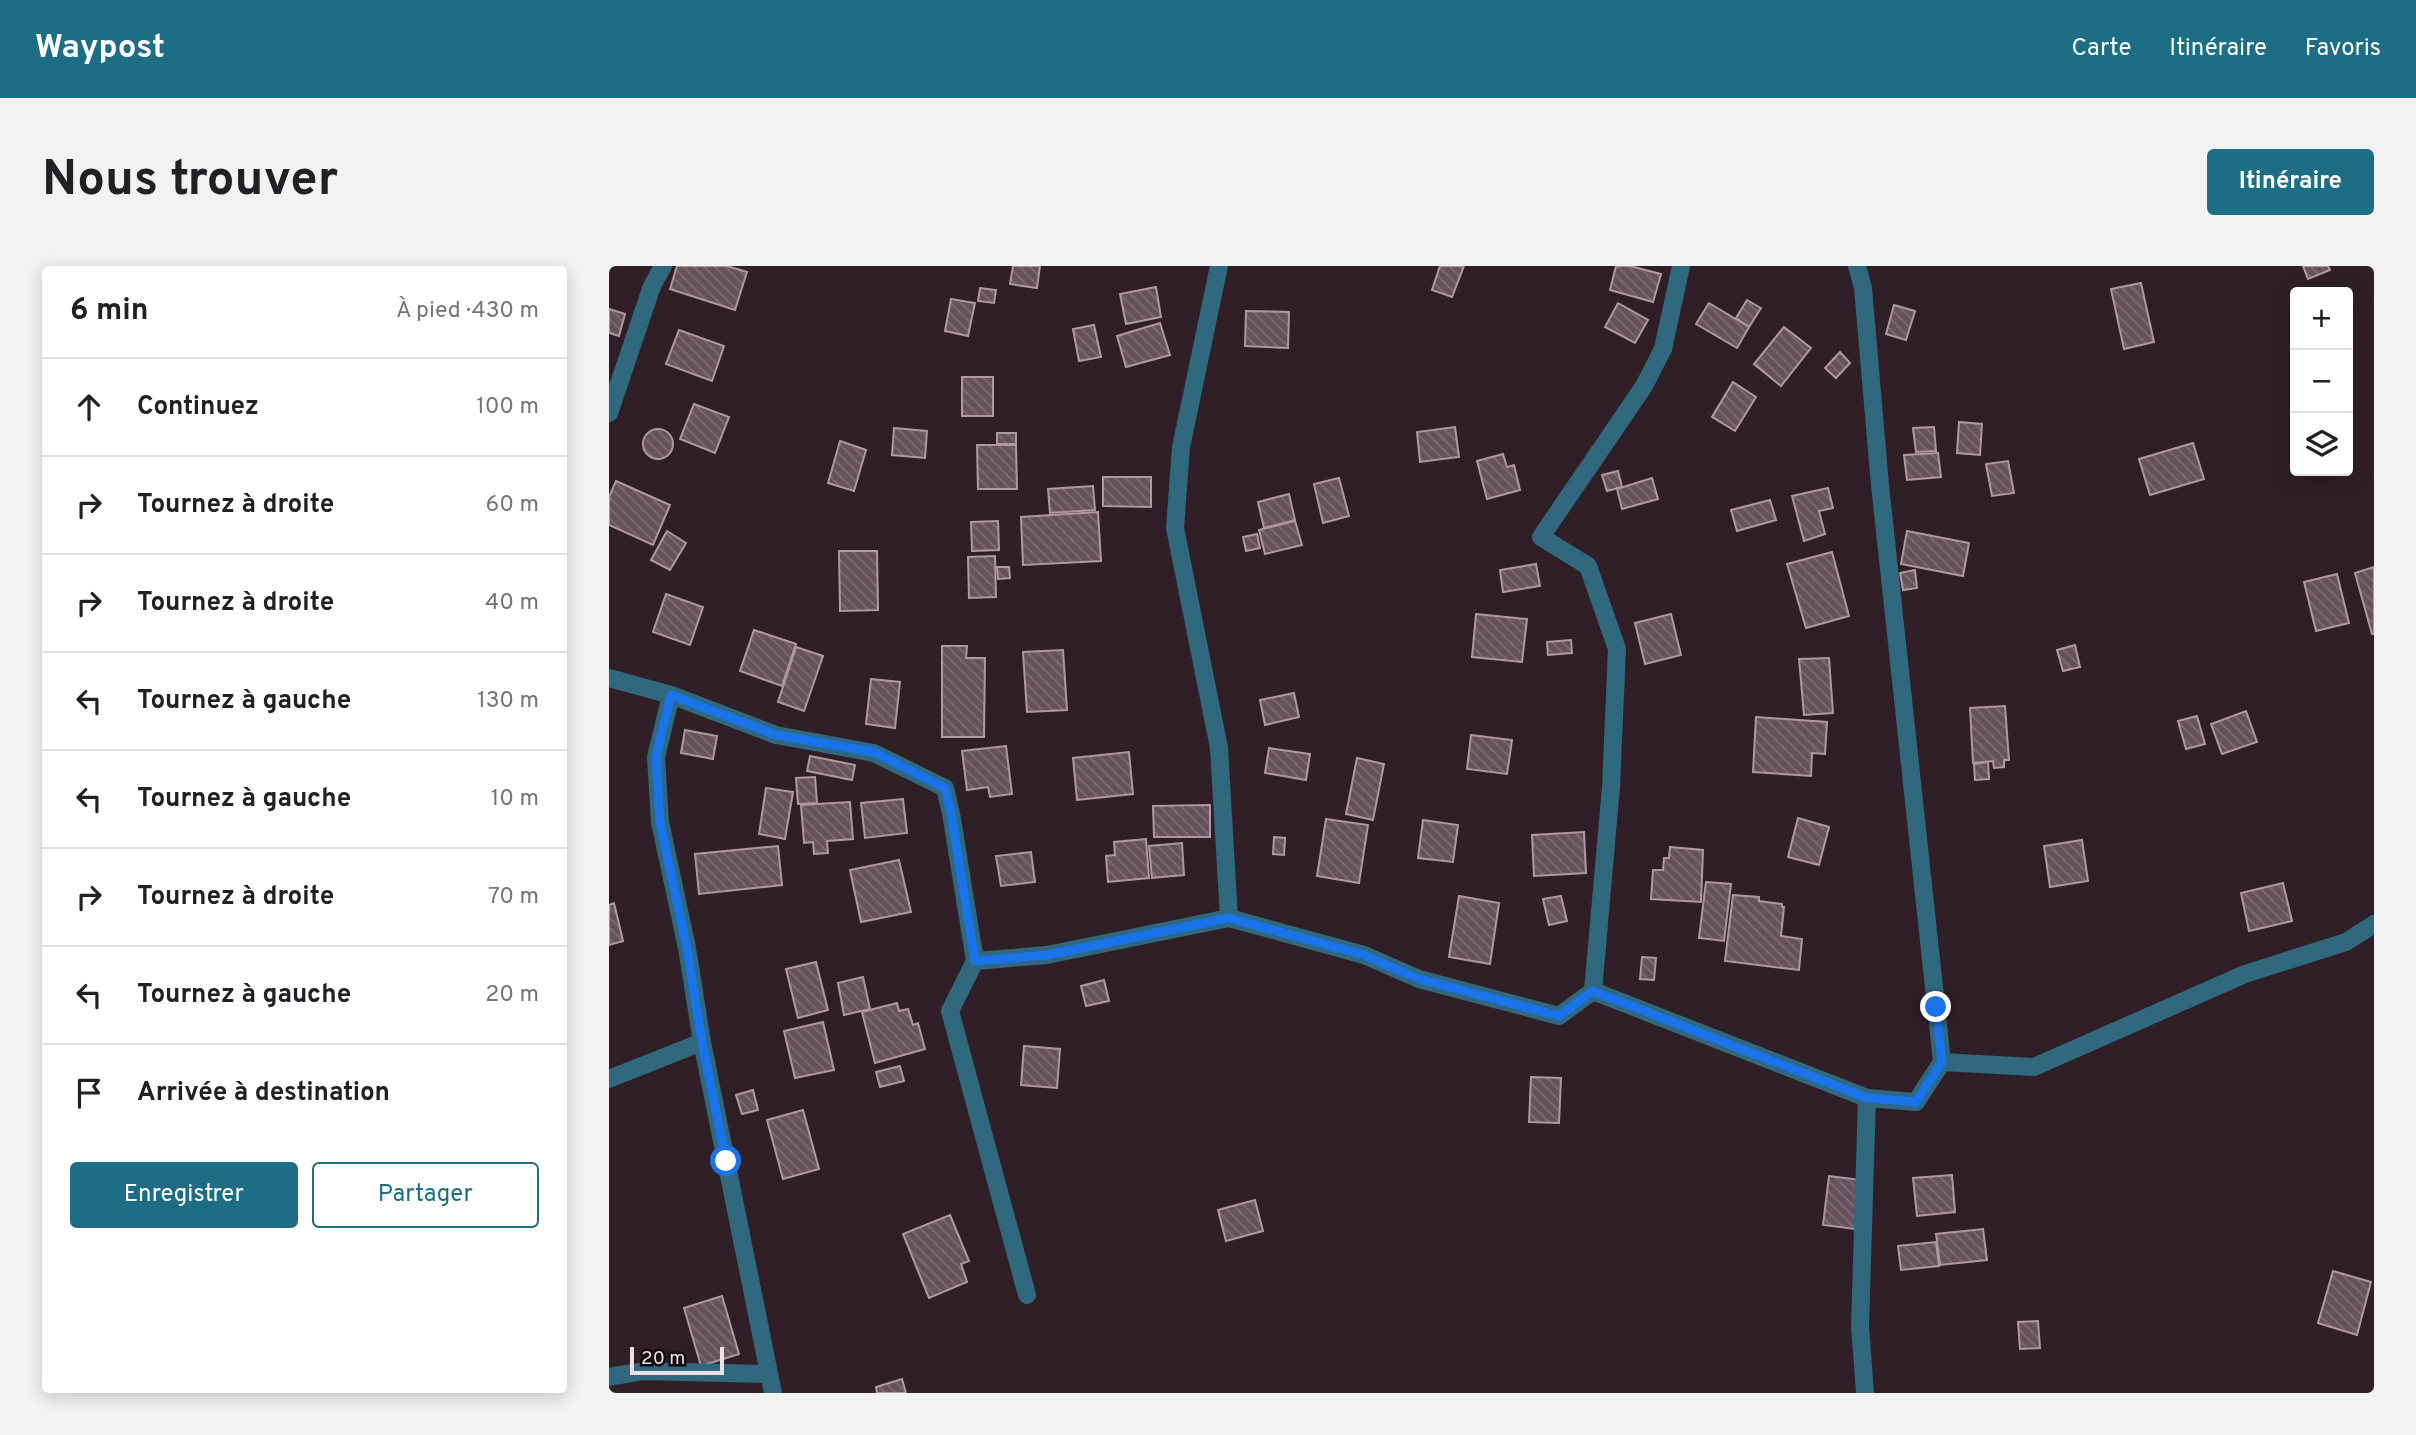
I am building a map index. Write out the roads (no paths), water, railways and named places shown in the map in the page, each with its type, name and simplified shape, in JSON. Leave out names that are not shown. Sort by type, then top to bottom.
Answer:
[{"type":"street","points":[[609,413],[652,286],[663,266]]},
{"type":"street","points":[[1219,266],[1181,447],[1175,528],[1219,748],[1229,918]]},
{"type":"street","points":[[975,961],[1047,955],[1229,918],[1364,955],[1419,979],[1559,1016],[1593,991],[1611,787],[1618,649],[1588,566],[1541,537],[1644,386],[1657,362],[1663,349],[1681,266]]},
{"type":"street","points":[[1593,991],[1867,1098],[1916,1102],[1942,1062],[1882,498],[1863,288],[1857,266]]},
{"type":"street","points":[[609,678],[671,695],[776,735],[874,752],[945,788],[975,961],[950,1011],[1027,1295]]},
{"type":"street","points":[[671,695],[656,757],[660,822],[773,1393]]},
{"type":"street","points":[[1942,1062],[2034,1068],[2245,974],[2346,942],[2374,924]]},
{"type":"street","points":[[609,1079],[702,1042]]},
{"type":"street","points":[[1865,1393],[1860,1326],[1867,1098]]},
{"type":"street","points":[[609,1377],[644,1371],[768,1374]]}]
